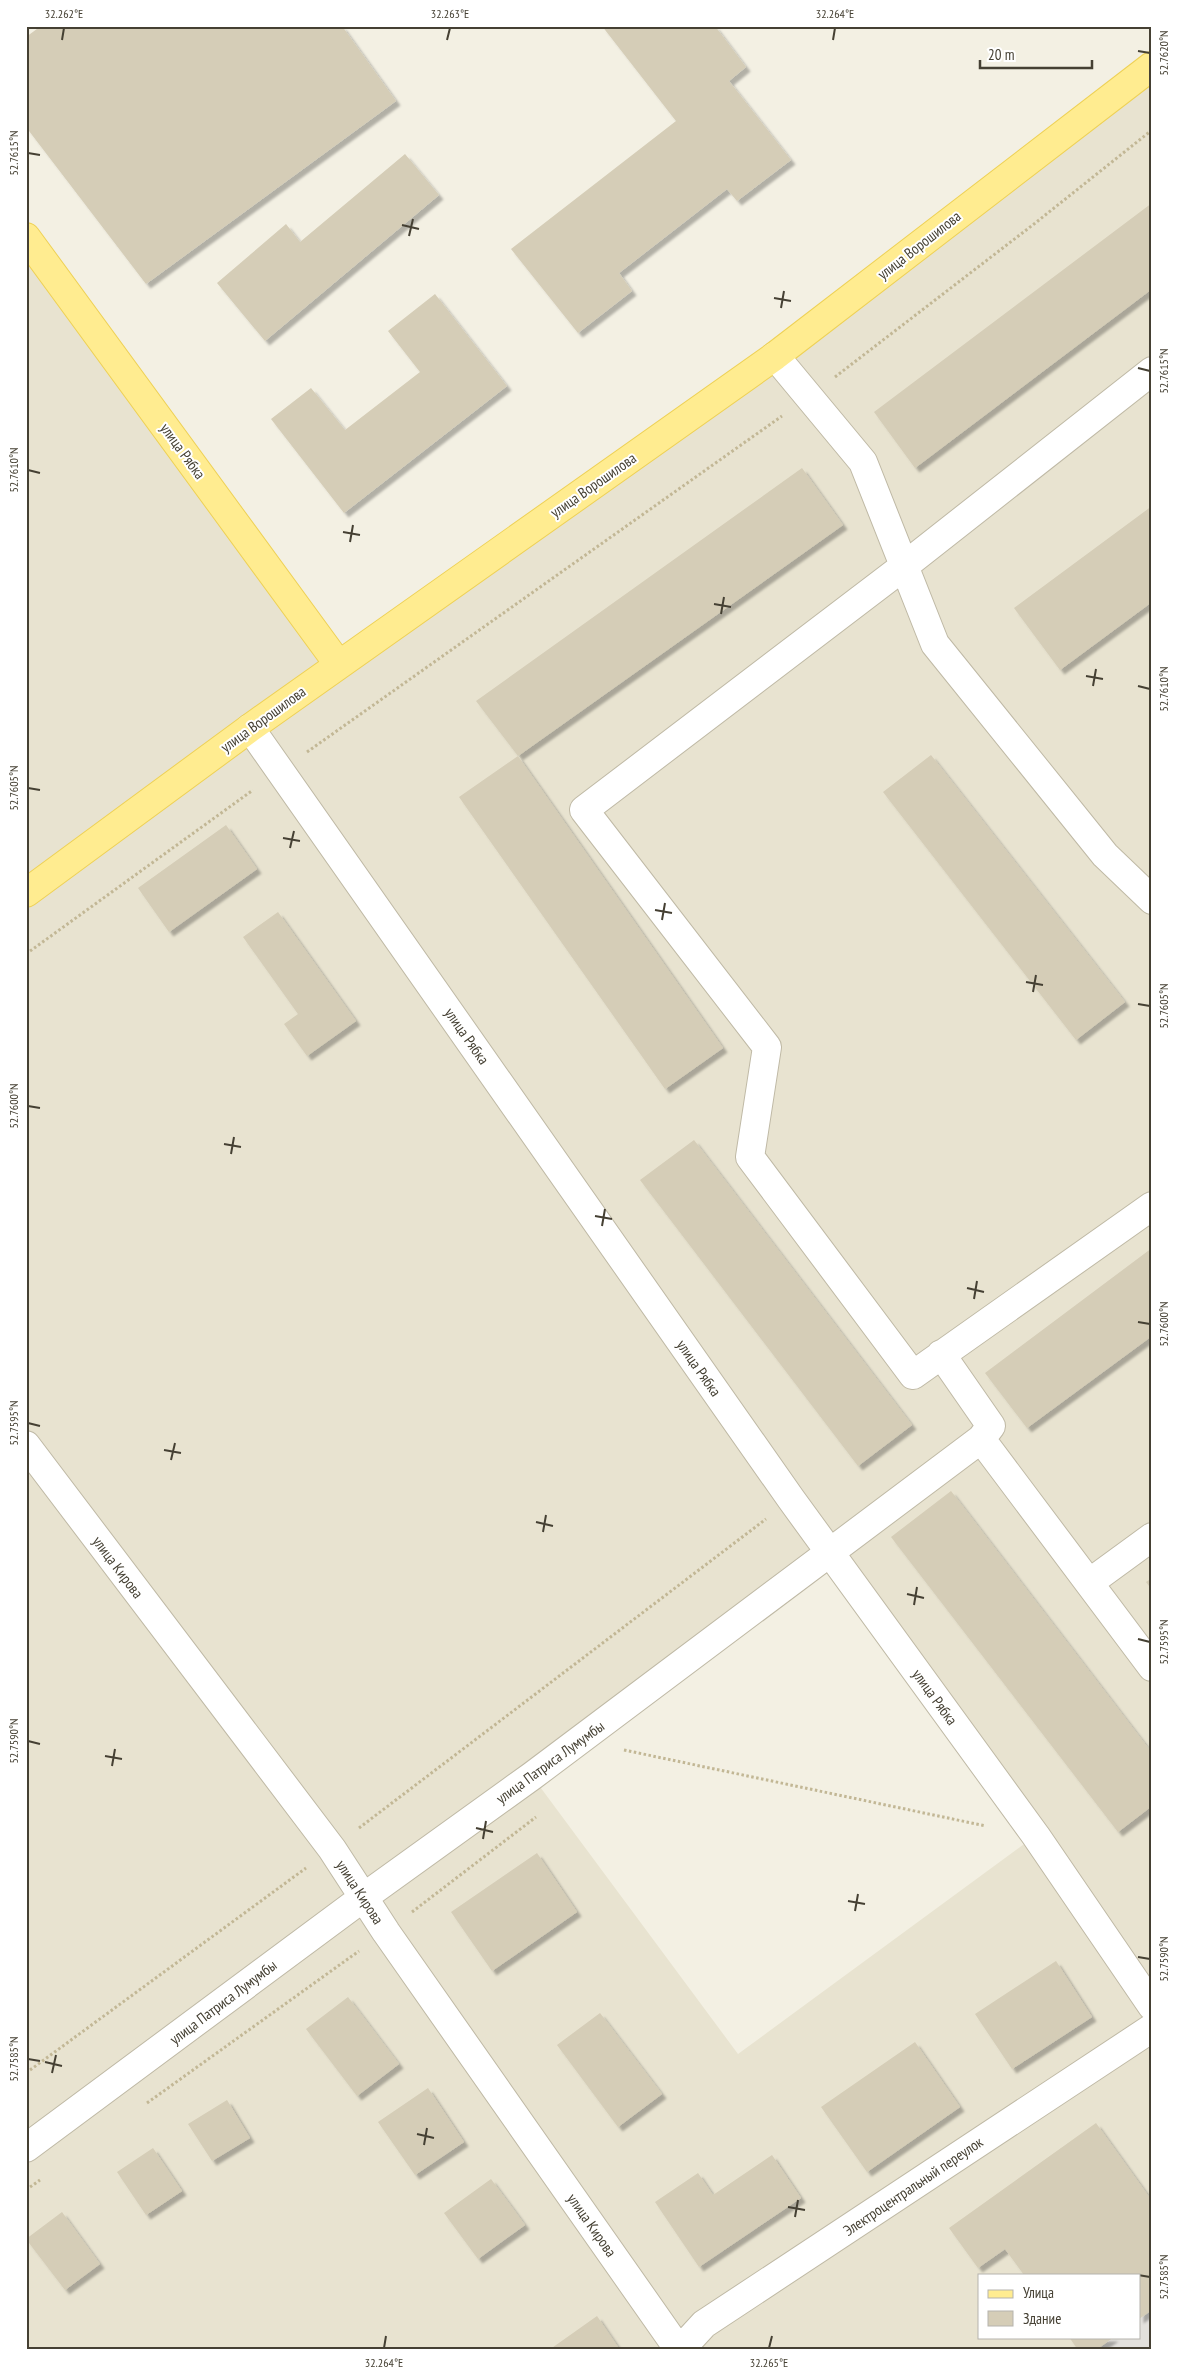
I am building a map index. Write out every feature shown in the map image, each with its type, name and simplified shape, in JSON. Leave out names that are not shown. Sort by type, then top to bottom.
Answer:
[{"type":"main road","name":"улица Ворошилова","points":[[26,893],[250,728],[776,356],[1152,66]]},
{"type":"main road","name":"улица Рябка","points":[[26,237],[339,665]]},
{"type":"street","points":[[776,356],[863,462],[935,644],[1105,855],[1152,900]]},
{"type":"street","points":[[1152,371],[903,567],[584,810],[767,1047],[750,1157],[913,1375],[1152,1206]]},
{"type":"street","name":"улица Рябка","points":[[250,728],[791,1499],[1036,1836],[1152,2006]]},
{"type":"street","points":[[941,1354],[991,1426],[981,1439],[1152,1667]]},
{"type":"street","name":"улица Патриса Лумумбы","points":[[26,2148],[364,1897],[532,1776],[832,1554],[845,1540],[981,1439]]},
{"type":"street","name":"улица Кирова","points":[[26,1446],[332,1849],[386,1932],[680,2350]]},
{"type":"street","points":[[1089,1583],[1152,1537]]},
{"type":"street","name":"Электроцентральный переулок","points":[[680,2350],[704,2324],[1152,2028]]},
{"type":"path","points":[[26,954],[280,770],[809,397],[1034,224],[1152,130]]},
{"type":"path","points":[[26,2073],[332,1849],[791,1499]]},
{"type":"path","points":[[616,1756],[632,1744]]},
{"type":"path","points":[[624,1750],[1036,1836]]},
{"type":"path","points":[[146,2104],[386,1932],[537,1817]]},
{"type":"path","points":[[26,2190],[42,2178]]},
{"type":"shaded area","points":[[1152,66],[1152,2350],[26,2350],[26,237],[339,665]],"holes":[[[832,1554],[1035,1836],[738,2054],[532,1776]]]},
{"type":"shaded area","points":[[1152,2310],[1152,2350],[1097,2350],[1113,2338],[1140,2338],[1140,2318]]},
{"type":"building","points":[[41,26],[342,26],[396,101],[146,284],[26,127],[26,37]]},
{"type":"building","points":[[602,26],[715,26],[746,67],[729,81],[791,160],[737,201],[727,189],[619,273],[632,291],[578,333],[511,249],[676,121]]},
{"type":"building","points":[[405,154],[439,195],[265,341],[217,283],[286,224],[300,242]]},
{"type":"building","points":[[1152,203],[1152,289],[915,468],[874,412]]},
{"type":"building","points":[[435,294],[507,386],[344,513],[271,419],[311,388],[345,430],[420,372],[388,331]]},
{"type":"building","points":[[802,468],[843,525],[518,756],[476,701]]},
{"type":"building","points":[[1152,506],[1152,602],[1060,670],[1014,608]]},
{"type":"building","points":[[931,755],[1125,1002],[1076,1040],[883,792]]},
{"type":"building","points":[[518,756],[723,1048],[665,1089],[459,797]]},
{"type":"building","points":[[226,825],[257,869],[169,932],[138,888]]},
{"type":"building","points":[[278,912],[356,1021],[307,1056],[284,1024],[298,1014],[243,937]]},
{"type":"building","points":[[694,1140],[912,1425],[858,1466],[640,1180]]},
{"type":"building","points":[[1152,1248],[1152,1336],[1027,1428],[985,1373]]},
{"type":"building","points":[[951,1491],[1152,1753],[1152,1806],[1118,1832],[891,1537]]},
{"type":"building","points":[[1152,1578],[1152,1590],[1146,1582]]},
{"type":"building","points":[[537,1853],[577,1912],[492,1971],[451,1912]]},
{"type":"building","points":[[1056,1961],[1092,2017],[1012,2069],[975,2014]]},
{"type":"building","points":[[348,1997],[399,2064],[357,2096],[306,2029]]},
{"type":"building","points":[[600,2013],[662,2094],[618,2127],[557,2045]]},
{"type":"building","points":[[915,2042],[960,2107],[867,2172],[821,2107]]},
{"type":"building","points":[[428,2088],[464,2142],[415,2175],[378,2122]]},
{"type":"building","points":[[227,2100],[250,2138],[212,2161],[188,2124]]},
{"type":"building","points":[[1096,2123],[1152,2201],[1152,2310],[1140,2318],[1140,2274],[1023,2274],[1005,2249],[978,2268],[949,2228]]},
{"type":"building","points":[[153,2148],[182,2191],[146,2215],[117,2172]]},
{"type":"building","points":[[772,2155],[801,2198],[699,2267],[655,2202],[698,2173],[713,2195]]},
{"type":"building","points":[[491,2179],[525,2225],[478,2259],[444,2213]]},
{"type":"building","points":[[62,2212],[100,2264],[65,2290],[26,2239]]},
{"type":"building","points":[[597,2316],[620,2350],[549,2350]]},
{"type":"building","points":[[1070,2338],[1113,2338],[1096,2350],[1078,2350]]}]
